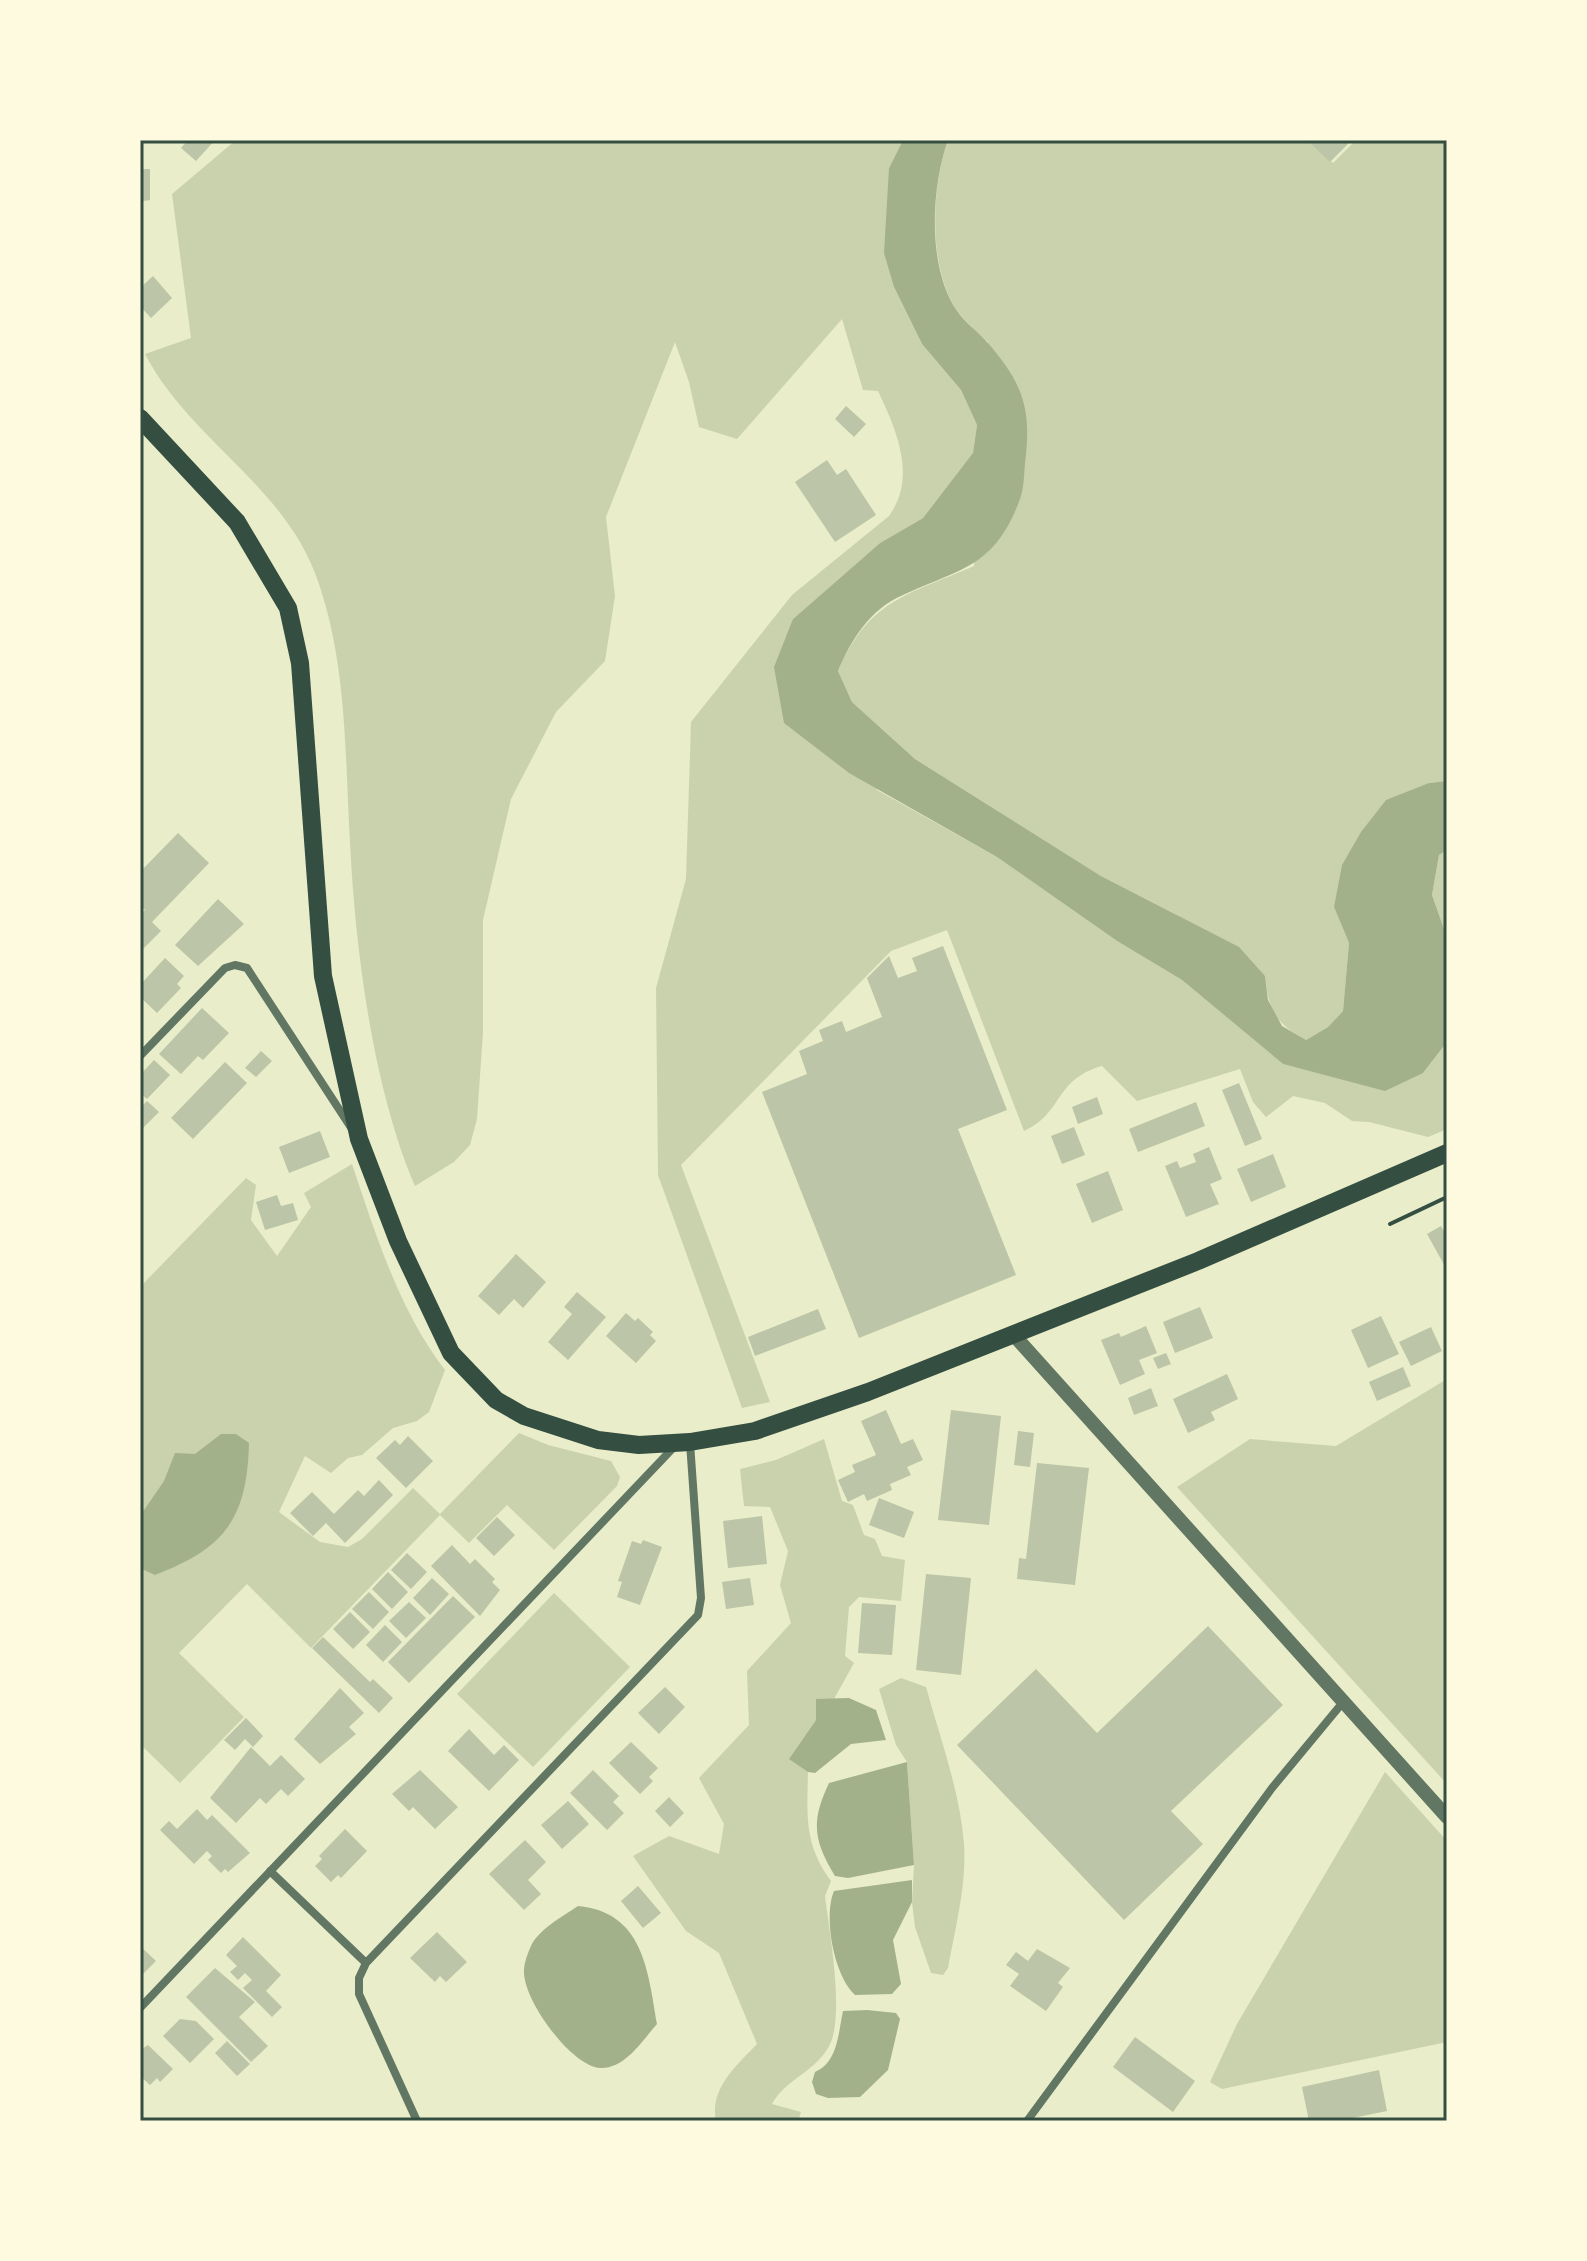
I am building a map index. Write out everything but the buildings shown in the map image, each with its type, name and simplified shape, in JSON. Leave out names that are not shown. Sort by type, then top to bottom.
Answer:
[{"type":"main road","points":[[140,418],[237,522],[288,608],[300,663],[323,976],[345,1088],[359,1139],[424,1300],[451,1353],[467,1374],[496,1400],[556,1429],[598,1440],[639,1445],[684,1443],[755,1431],[798,1418],[1234,1246],[1447,1153]]},
{"type":"street","points":[[140,1056],[225,968],[235,965],[247,968],[359,1139]]},
{"type":"street","points":[[1012,1333],[1447,1817]]},
{"type":"street","points":[[140,2008],[684,1443]]},
{"type":"street","points":[[417,2121],[359,1994],[359,1978],[366,1963],[698,1615],[701,1598],[684,1443]]},
{"type":"street","points":[[1027,2121],[1272,1788],[1344,1701]]},
{"type":"street","points":[[270,1871],[366,1963]]},
{"type":"path","points":[[1390,1224],[1447,1197]]},
{"type":"shaded area","points":[[236,140],[903,140],[889,168],[894,287],[922,344],[961,390],[977,425],[973,454],[923,518],[880,543],[793,619],[877,790],[997,857],[1117,941],[1182,980],[1283,1064],[1327,1075],[1423,1073],[1447,1042],[1447,1129],[1428,1137],[1369,1122],[1352,1121],[1325,1103],[1293,1096],[1266,1117],[1253,1102],[1240,1069],[1137,1101],[1102,1066],[1075,1080],[1037,1124],[1024,1131],[947,930],[891,951],[681,1165],[770,1402],[742,1408],[658,1175],[656,988],[686,879],[691,722],[792,595],[889,516],[902,486],[901,454],[892,422],[878,391],[863,390],[842,319],[737,439],[699,427],[689,382],[675,342],[606,517],[615,596],[605,661],[556,712],[511,799],[483,920],[483,1032],[477,1119],[470,1145],[454,1162],[415,1186],[388,1106],[369,1017],[356,927],[340,679],[319,584],[304,550],[285,519],[187,413],[164,385],[145,354],[191,338],[172,194]]},
{"type":"shaded area","points":[[903,140],[948,140],[935,204],[936,250],[947,293],[957,311],[999,357],[1017,384],[1026,412],[1024,481],[1010,522],[988,552],[959,571],[891,601],[863,627],[838,671],[852,702],[915,759],[1101,876],[1239,947],[1265,976],[1268,1000],[1282,1026],[1306,1040],[1328,1027],[1343,1011],[1349,943],[1334,907],[1342,865],[1361,832],[1386,800],[1429,783],[1447,781],[1447,850],[1439,855],[1432,895],[1444,929],[1447,1042],[1423,1073],[1385,1091],[1283,1064],[1182,980],[1117,941],[997,857],[849,773],[784,723],[774,667],[793,619],[880,543],[923,518],[973,453],[977,425],[961,390],[922,344],[894,287],[884,253],[889,168]]},
{"type":"shaded area","points":[[948,140],[1308,140],[1333,163],[1356,140],[1447,140],[1447,781],[1429,783],[1334,907],[1349,943],[1343,1011],[1328,1027],[1306,1040],[1287,1028],[1275,1015],[1265,976],[1177,915],[1101,876],[915,759],[852,702],[838,671],[863,628],[877,614],[910,593],[974,566],[988,342],[957,311],[941,272],[935,227],[936,204]]},
{"type":"shaded area","points":[[1447,850],[1447,929],[1444,929],[1432,895],[1439,855]]},
{"type":"shaded area","points":[[352,1164],[402,1297],[445,1370],[429,1412],[417,1421],[393,1428],[362,1455],[348,1458],[331,1473],[305,1456],[279,1512],[320,1542],[348,1547],[362,1539],[413,1488],[440,1514],[519,1433],[548,1445],[611,1461],[620,1477],[617,1486],[554,1550],[507,1505],[469,1543],[440,1515],[311,1648],[247,1584],[179,1653],[244,1717],[180,1783],[140,1744],[140,1287],[246,1178],[256,1185],[251,1220],[277,1256],[311,1207],[304,1193]]},
{"type":"shaded area","points":[[1447,1379],[1447,1784],[1177,1487],[1250,1439],[1336,1446]]},
{"type":"shaded area","points":[[221,1434],[236,1434],[249,1443],[243,1492],[228,1527],[199,1554],[179,1565],[155,1575],[142,1569],[140,1516],[164,1481],[175,1453],[195,1454]]},
{"type":"shaded area","points":[[824,1439],[842,1501],[853,1505],[864,1535],[875,1539],[882,1556],[905,1560],[901,1601],[859,1597],[849,1607],[845,1656],[854,1663],[834,1699],[816,1699],[816,1720],[790,1758],[808,1772],[809,1829],[816,1855],[831,1881],[825,1896],[835,1974],[836,2017],[828,2048],[815,2064],[784,2088],[772,2104],[801,2112],[798,2121],[716,2121],[717,2098],[726,2078],[757,2044],[719,1953],[686,1931],[633,1856],[669,1836],[719,1854],[724,1824],[699,1778],[749,1725],[747,1671],[791,1623],[780,1585],[788,1551],[770,1507],[744,1506],[740,1469],[776,1460]]},
{"type":"shaded area","points":[[554,1593],[630,1667],[533,1767],[457,1694]]},
{"type":"shaded area","points":[[901,1678],[926,1687],[954,1784],[962,1824],[962,1891],[948,1968],[943,1975],[931,1973],[915,1927],[907,1762],[896,1745],[879,1689]]},
{"type":"shaded area","points":[[849,1698],[876,1710],[886,1740],[851,1744],[815,1773],[808,1772],[789,1759],[816,1720],[816,1699]]},
{"type":"shaded area","points":[[907,1762],[914,1865],[848,1878],[835,1876],[822,1852],[817,1830],[819,1808],[829,1783]]},
{"type":"shaded area","points":[[1385,1772],[1447,1841],[1447,2042],[1222,2089],[1210,2082],[1237,2024]]},
{"type":"shaded area","points":[[912,1880],[912,1902],[893,1940],[901,1984],[892,1994],[855,1995],[841,1974],[832,1946],[830,1916],[834,1891]]},
{"type":"shaded area","points":[[578,1906],[616,1919],[629,1932],[638,1947],[650,1984],[657,2024],[632,2053],[609,2067],[588,2064],[563,2044],[540,2013],[526,1982],[525,1965],[539,1934]]},
{"type":"shaded area","points":[[843,2011],[896,2013],[900,2019],[888,2070],[860,2097],[828,2098],[816,2094],[812,2082],[815,2072],[833,2054]]}]
